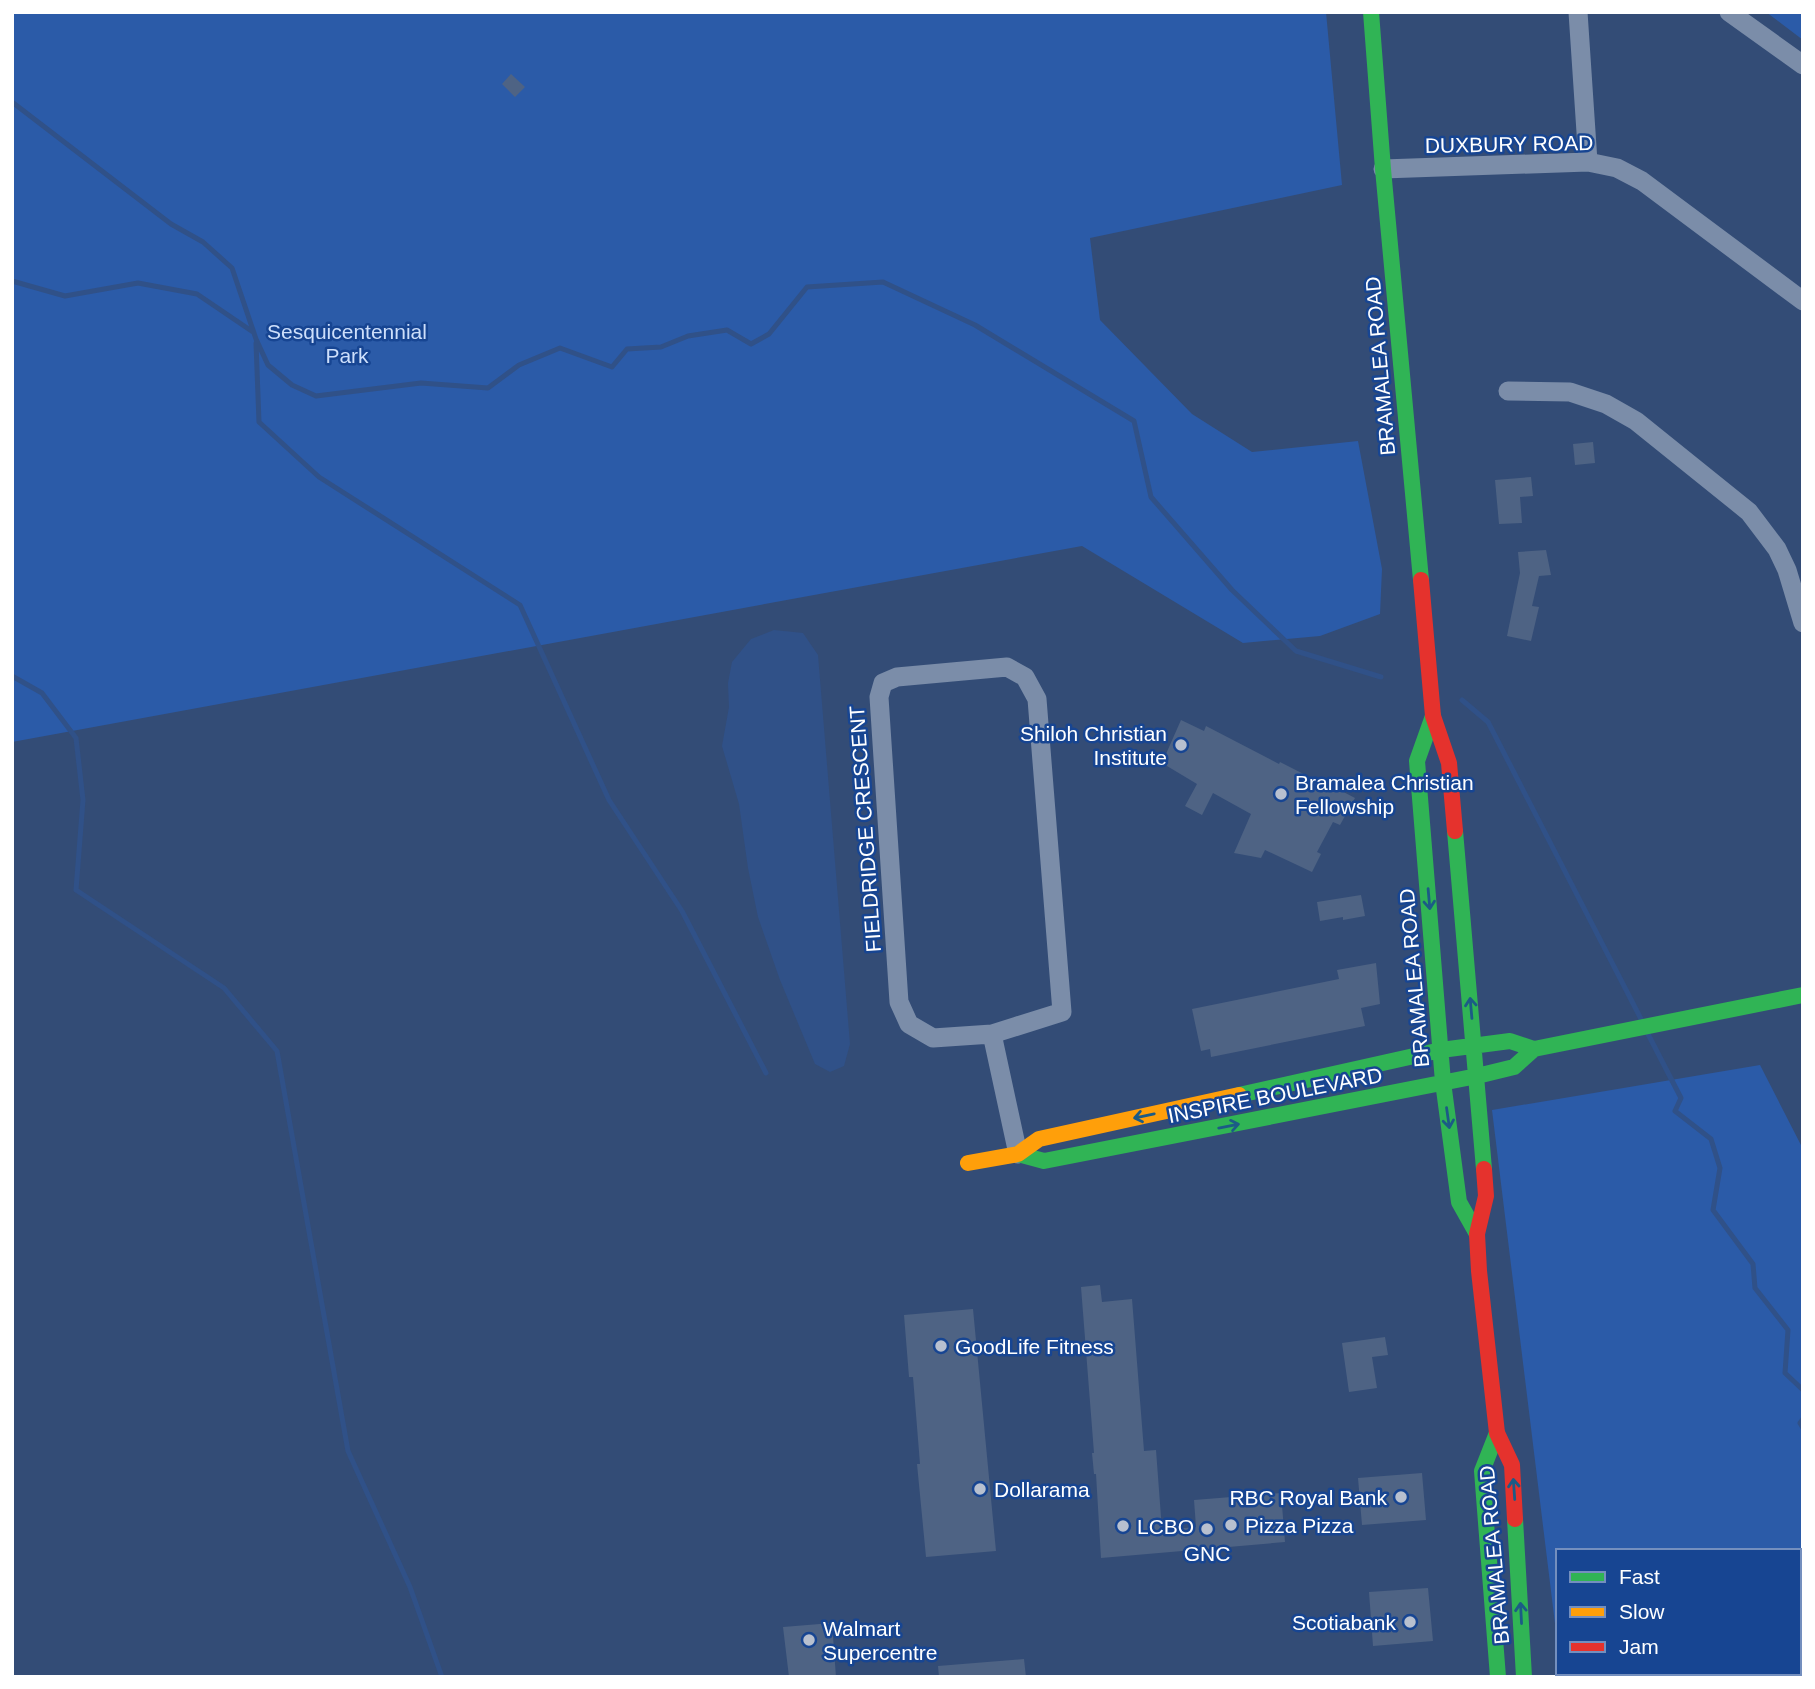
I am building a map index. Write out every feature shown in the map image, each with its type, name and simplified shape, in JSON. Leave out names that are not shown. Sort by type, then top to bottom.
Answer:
[{"type":"main road","name":"BRAMALEA ROAD","points":[[1371,12],[1433,716],[1449,764],[1486,1196],[1476,1234],[1497,1433],[1512,1465],[1524,1677]]},
{"type":"main road","name":"BRAMALEA ROAD","points":[[1433,716],[1417,761],[1443,1082],[1459,1202],[1476,1234]]},
{"type":"main road","name":"INSPIRE BOULEVARD","points":[[1018,1154],[1039,1139],[1441,1050],[1510,1041],[1534,1049],[1803,995]]},
{"type":"main road","name":"INSPIRE BOULEVARD","points":[[968,1163],[1018,1154],[1044,1161],[1477,1076],[1514,1067],[1534,1049]]},
{"type":"main road","name":"BRAMALEA ROAD","points":[[1497,1433],[1482,1471],[1498,1677]]},
{"type":"street","points":[[1578,12],[1588,162]]},
{"type":"street","points":[[1728,12],[1803,65]]},
{"type":"street","name":"DUXBURY ROAD","points":[[1383,169],[1588,162],[1617,168],[1642,181],[1803,302]]},
{"type":"street","points":[[1508,391],[1570,392],[1606,404],[1636,421],[1749,512],[1777,549],[1787,569],[1803,623]]},
{"type":"street","name":"FIELDRIDGE CRESCENT","points":[[1007,667],[1025,677],[1038,699],[1062,1012],[992,1034],[933,1038],[909,1024],[899,1002],[879,697],[883,683],[897,677],[1007,667]]},
{"type":"street","points":[[992,1034],[1018,1154]]},
{"type":"green space","name":"Sesquicentennial Park","points":[[12,12],[1326,12],[1342,185],[1090,238],[1100,320],[1192,414],[1252,452],[1358,441],[1382,569],[1380,614],[1320,636],[1243,643],[1082,546],[12,742]]},
{"type":"green space","points":[[1766,12],[1803,12],[1803,40]]},
{"type":"green space","points":[[1760,1065],[1803,1149],[1803,1677],[1561,1677],[1801,1675],[1801,1549],[1556,1549],[1556,1632],[1492,1110]]},
{"type":"shaded area","points":[[774,630],[803,633],[818,655],[850,1044],[844,1066],[830,1072],[815,1064],[780,980],[758,917],[739,804],[722,746],[729,707],[728,683],[732,662],[751,639]]},
{"type":"building","points":[[511,74],[525,87],[515,97],[502,84]]},
{"type":"building","points":[[1593,442],[1595,463],[1575,465],[1573,444]]},
{"type":"building","points":[[1531,477],[1533,496],[1520,497],[1522,523],[1499,524],[1495,480]]},
{"type":"building","points":[[1546,550],[1551,575],[1539,576],[1532,606],[1539,607],[1531,641],[1507,636],[1520,573],[1518,552]]},
{"type":"building","name":"Bramalea Christian Fellowship","points":[[1181,720],[1204,731],[1206,726],[1279,764],[1280,762],[1355,798],[1340,825],[1333,822],[1317,852],[1321,854],[1312,872],[1265,850],[1261,858],[1234,853],[1251,814],[1213,793],[1202,815],[1185,806],[1197,784],[1162,763]]},
{"type":"building","points":[[1361,895],[1365,916],[1320,921],[1317,902]]},
{"type":"building","points":[[1376,963],[1380,1004],[1361,1008],[1365,1026],[1211,1057],[1210,1049],[1201,1051],[1192,1009],[1339,979],[1337,970]]},
{"type":"building","points":[[1100,1285],[1102,1302],[1132,1299],[1144,1451],[1156,1450],[1162,1530],[1196,1527],[1194,1500],[1281,1493],[1285,1542],[1101,1558],[1081,1287]]},
{"type":"building","points":[[973,1309],[996,1551],[926,1557],[917,1464],[920,1464],[913,1377],[909,1377],[904,1315]]},
{"type":"building","points":[[1385,1337],[1388,1355],[1372,1357],[1377,1388],[1349,1392],[1342,1343]]},
{"type":"building","points":[[1422,1473],[1426,1520],[1362,1525],[1358,1478]]},
{"type":"building","points":[[1428,1588],[1433,1641],[1373,1646],[1369,1592]]},
{"type":"building","points":[[832,1623],[836,1677],[789,1677],[783,1627]]},
{"type":"building","points":[[1024,1659],[1026,1677],[939,1677],[938,1666]]},
{"type":"waterway","points":[[12,102],[171,224],[203,242],[232,268],[256,339],[268,365],[292,385],[316,396],[421,383],[488,388],[519,365],[560,348],[612,367],[627,349],[661,347],[688,336],[727,330],[751,344],[769,334],[807,287],[883,282],[975,325],[1134,421],[1151,497],[1232,590],[1296,651],[1381,677]]},
{"type":"waterway","points":[[12,281],[65,296],[138,283],[197,294],[253,332]]},
{"type":"waterway","points":[[256,343],[259,422],[319,477],[520,605],[609,800],[682,911],[766,1073]]},
{"type":"waterway","points":[[12,676],[42,693],[76,738],[83,800],[76,890],[224,988],[277,1051],[348,1451],[410,1587],[442,1677]]},
{"type":"waterway","points":[[1462,700],[1488,722],[1641,1019]]},
{"type":"waterway","points":[[1648,1034],[1681,1098],[1675,1111],[1711,1139],[1720,1168],[1713,1210],[1753,1264],[1755,1288],[1788,1330],[1785,1373],[1803,1390]]},
{"type":"waterway","points":[[1803,1419],[1800,1423],[1803,1428]]},
{"type":"traffic: fast","points":[[1371,12],[1421,580]]},
{"type":"traffic: fast","points":[[1433,716],[1417,761],[1443,1082],[1459,1202],[1477,1234]]},
{"type":"traffic: fast","points":[[1455,831],[1484,1169]]},
{"type":"traffic: fast","points":[[1239,1095],[1441,1050],[1510,1041],[1534,1049],[1803,995]]},
{"type":"traffic: fast","points":[[1018,1154],[1044,1161],[1477,1076],[1514,1067],[1534,1049]]},
{"type":"traffic: fast","points":[[1497,1433],[1482,1471],[1498,1677]]},
{"type":"traffic: fast","points":[[1515,1519],[1524,1677]]},
{"type":"traffic: slow","points":[[968,1163],[1018,1154],[1039,1139],[1239,1095]]},
{"type":"traffic: jam","points":[[1421,580],[1433,716],[1449,763],[1455,831]]},
{"type":"traffic: jam","points":[[1484,1169],[1486,1196],[1477,1234],[1479,1271],[1497,1433],[1512,1465],[1515,1519]]},
{"type":"place","name":"Shiloh Christian Institute","points":[[1181,745]]},
{"type":"place","name":"Bramalea Christian Fellowship","points":[[1281,794]]},
{"type":"place","name":"GoodLife Fitness","points":[[941,1346]]},
{"type":"place","name":"Dollarama","points":[[980,1489]]},
{"type":"place","name":"RBC Royal Bank","points":[[1401,1497]]},
{"type":"place","name":"Pizza Pizza","points":[[1231,1525]]},
{"type":"place","name":"LCBO","points":[[1123,1526]]},
{"type":"place","name":"GNC","points":[[1207,1529]]},
{"type":"place","name":"Scotiabank","points":[[1410,1622]]},
{"type":"place","name":"Walmart Supercentre","points":[[809,1640]]}]
